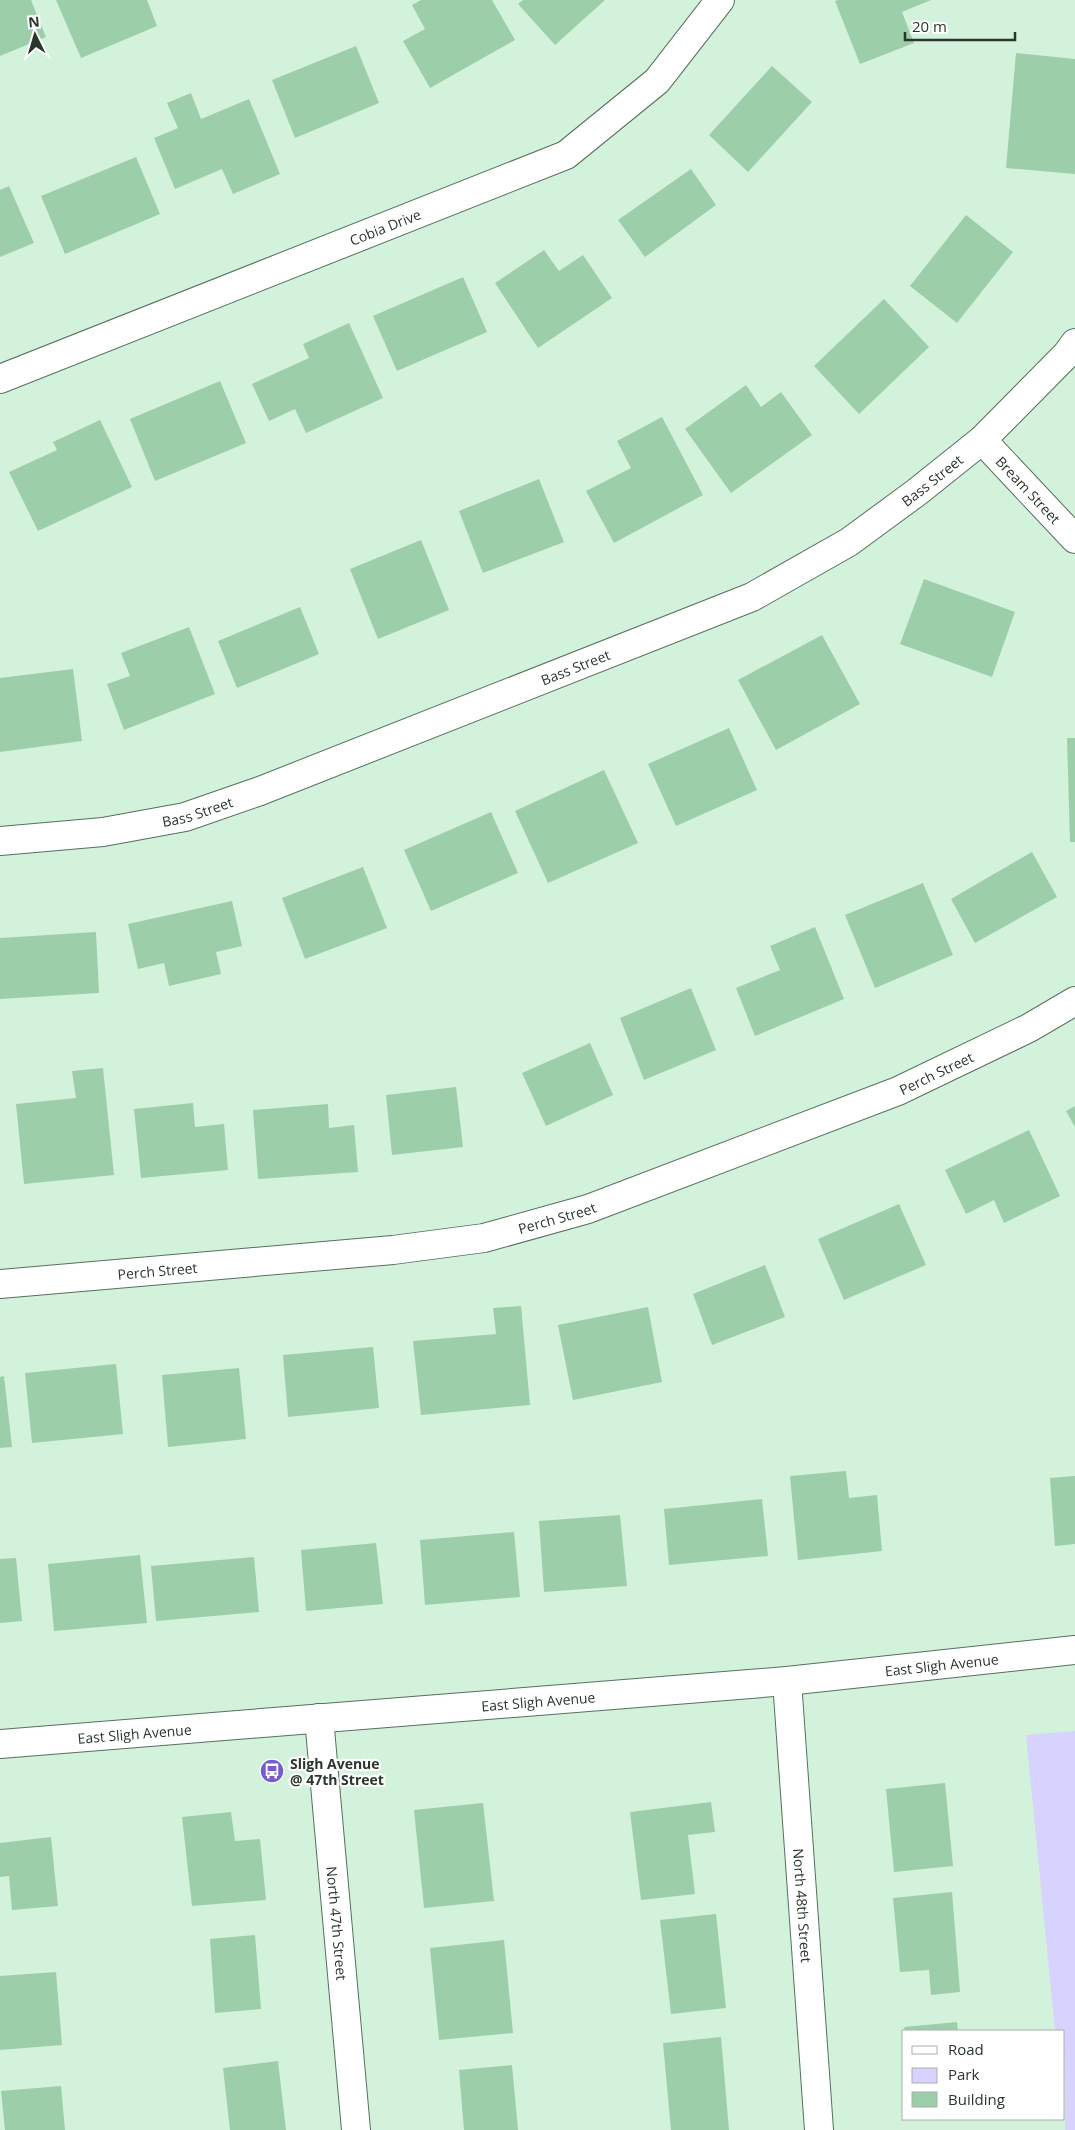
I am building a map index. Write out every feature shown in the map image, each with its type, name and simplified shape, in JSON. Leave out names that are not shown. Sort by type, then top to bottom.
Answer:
[{"type":"street","name":"Cobia Drive","points":[[0,379],[566,155],[657,81],[720,0]]},
{"type":"street","name":"Bass Street","points":[[0,841],[103,832],[186,817],[260,791],[752,597],[849,542],[982,440],[1067,354],[1075,343]]},
{"type":"street","name":"Bream Street","points":[[982,440],[1075,539]]},
{"type":"street","name":"Perch Street","points":[[0,1284],[393,1250],[484,1238],[588,1209],[898,1091],[1029,1028],[1075,1001]]},
{"type":"street","name":"East Sligh Avenue","points":[[0,1744],[787,1681],[1075,1650]]},
{"type":"street","name":"North 48th Street","points":[[787,1681],[819,2130]]},
{"type":"street","name":"North 47th Street","points":[[319,1718],[356,2130]]},
{"type":"green space","points":[[1075,1731],[1075,2130],[1065,2130],[1065,2030],[1055,2030],[1026,1735]]},
{"type":"building","points":[[0,0],[31,0],[46,37],[0,56]]},
{"type":"building","points":[[56,0],[147,0],[157,26],[81,58]]},
{"type":"building","points":[[421,0],[492,0],[515,40],[430,88],[403,41],[425,29],[412,5]]},
{"type":"building","points":[[523,0],[605,0],[555,45],[518,4]]},
{"type":"building","points":[[931,0],[902,12],[914,43],[860,64],[835,1]]},
{"type":"building","points":[[356,46],[379,103],[295,138],[272,80]]},
{"type":"building","points":[[1016,53],[1075,59],[1075,174],[1006,168]]},
{"type":"building","points":[[772,66],[812,102],[748,172],[709,135]]},
{"type":"building","points":[[191,93],[201,119],[249,99],[280,174],[233,194],[222,169],[175,189],[154,138],[178,128],[167,103]]},
{"type":"building","points":[[136,157],[160,214],[65,254],[41,196]]},
{"type":"building","points":[[691,169],[716,205],[645,257],[618,220]]},
{"type":"building","points":[[9,186],[34,243],[0,257],[0,190]]},
{"type":"building","points":[[966,215],[1013,252],[957,323],[910,286]]},
{"type":"building","points":[[544,250],[559,271],[583,255],[612,298],[538,348],[495,283]]},
{"type":"building","points":[[463,277],[487,332],[397,371],[373,316]]},
{"type":"building","points":[[884,299],[929,347],[859,414],[814,366]]},
{"type":"building","points":[[349,323],[383,398],[306,433],[295,409],[269,421],[252,384],[309,358],[303,344]]},
{"type":"building","points":[[220,381],[246,443],[155,481],[130,419]]},
{"type":"building","points":[[746,385],[761,407],[781,392],[812,435],[731,493],[685,429]]},
{"type":"building","points":[[662,417],[703,495],[614,543],[586,491],[631,468],[617,441]]},
{"type":"building","points":[[100,420],[132,487],[38,531],[9,472],[57,450],[53,442]]},
{"type":"building","points":[[539,479],[564,542],[483,573],[459,511]]},
{"type":"building","points":[[421,540],[449,610],[378,639],[350,569]]},
{"type":"building","points":[[924,579],[1015,612],[992,677],[900,644]]},
{"type":"building","points":[[300,607],[319,654],[237,688],[218,641]]},
{"type":"building","points":[[189,627],[215,694],[124,730],[107,684],[130,676],[121,653]]},
{"type":"building","points":[[822,635],[860,704],[776,750],[738,680]]},
{"type":"building","points":[[73,669],[82,741],[0,752],[0,678]]},
{"type":"building","points":[[729,728],[757,790],[676,826],[648,764]]},
{"type":"building","points":[[1067,738],[1075,738],[1075,842],[1070,842]]},
{"type":"building","points":[[604,770],[638,843],[548,883],[515,811]]},
{"type":"building","points":[[491,812],[518,873],[431,911],[404,850]]},
{"type":"building","points":[[1032,852],[1057,897],[975,943],[951,899]]},
{"type":"building","points":[[363,867],[387,928],[305,959],[282,898]]},
{"type":"building","points":[[923,883],[953,955],[875,988],[845,915]]},
{"type":"building","points":[[232,901],[242,946],[216,952],[221,974],[169,986],[164,963],[138,969],[128,924]]},
{"type":"building","points":[[815,927],[844,999],[755,1036],[736,988],[780,970],[770,946]]},
{"type":"building","points":[[96,932],[99,993],[0,999],[0,938]]},
{"type":"building","points":[[691,988],[716,1050],[644,1080],[620,1018]]},
{"type":"building","points":[[590,1043],[613,1095],[546,1126],[522,1073]]},
{"type":"building","points":[[103,1068],[114,1175],[24,1184],[16,1104],[76,1098],[72,1071]]},
{"type":"building","points":[[456,1087],[463,1147],[392,1155],[386,1095]]},
{"type":"building","points":[[193,1103],[195,1127],[224,1124],[228,1170],[141,1178],[134,1109]]},
{"type":"building","points":[[328,1104],[329,1128],[354,1125],[358,1172],[258,1179],[253,1110]]},
{"type":"building","points":[[1075,1106],[1075,1127],[1066,1111]]},
{"type":"building","points":[[1029,1130],[1060,1196],[1004,1223],[994,1200],[966,1214],[945,1170]]},
{"type":"building","points":[[899,1204],[926,1265],[844,1300],[818,1239]]},
{"type":"building","points":[[765,1265],[785,1317],[712,1345],[693,1294]]},
{"type":"building","points":[[521,1306],[530,1405],[421,1415],[413,1341],[496,1334],[493,1308]]},
{"type":"building","points":[[648,1307],[662,1382],[573,1400],[558,1325]]},
{"type":"building","points":[[373,1347],[379,1408],[288,1417],[283,1355]]},
{"type":"building","points":[[116,1364],[123,1434],[32,1443],[25,1373]]},
{"type":"building","points":[[239,1368],[246,1439],[168,1447],[162,1375]]},
{"type":"building","points":[[4,1376],[12,1447],[0,1448],[0,1377]]},
{"type":"building","points":[[846,1471],[849,1498],[877,1495],[882,1551],[798,1560],[790,1476]]},
{"type":"building","points":[[1075,1476],[1075,1544],[1055,1546],[1050,1478]]},
{"type":"building","points":[[762,1499],[768,1556],[669,1565],[664,1509]]},
{"type":"building","points":[[620,1515],[627,1586],[544,1592],[539,1521]]},
{"type":"building","points":[[514,1532],[520,1597],[425,1605],[420,1540]]},
{"type":"building","points":[[376,1543],[383,1604],[306,1611],[301,1550]]},
{"type":"building","points":[[140,1555],[147,1623],[54,1631],[48,1564]]},
{"type":"building","points":[[254,1557],[259,1612],[156,1621],[151,1566]]},
{"type":"building","points":[[16,1558],[22,1621],[0,1623],[0,1559]]},
{"type":"building","points":[[945,1783],[953,1866],[894,1872],[886,1789]]},
{"type":"building","points":[[711,1802],[715,1832],[688,1835],[695,1894],[641,1900],[630,1812]]},
{"type":"building","points":[[483,1803],[494,1901],[424,1908],[414,1810]]},
{"type":"building","points":[[231,1812],[235,1841],[260,1839],[266,1900],[192,1906],[182,1817]]},
{"type":"building","points":[[51,1837],[58,1906],[12,1910],[9,1876],[0,1877],[0,1843]]},
{"type":"building","points":[[952,1892],[960,1992],[931,1995],[929,1970],[900,1972],[893,1898]]},
{"type":"building","points":[[716,1914],[726,2008],[671,2014],[660,1920]]},
{"type":"building","points":[[255,1935],[261,2009],[215,2013],[210,1939]]},
{"type":"building","points":[[504,1940],[513,2033],[439,2040],[430,1948]]},
{"type":"building","points":[[56,1972],[62,2045],[0,2050],[0,1976]]},
{"type":"building","points":[[957,2022],[958,2030],[905,2030],[904,2027]]},
{"type":"building","points":[[721,2037],[729,2130],[671,2130],[663,2043]]},
{"type":"building","points":[[278,2061],[286,2130],[230,2130],[223,2068]]},
{"type":"building","points":[[512,2065],[518,2130],[464,2130],[459,2070]]},
{"type":"building","points":[[61,2086],[65,2130],[5,2130],[1,2091]]},
{"type":"place","name":"Sligh Avenue @ 47th Street","points":[[272,1771]]}]
